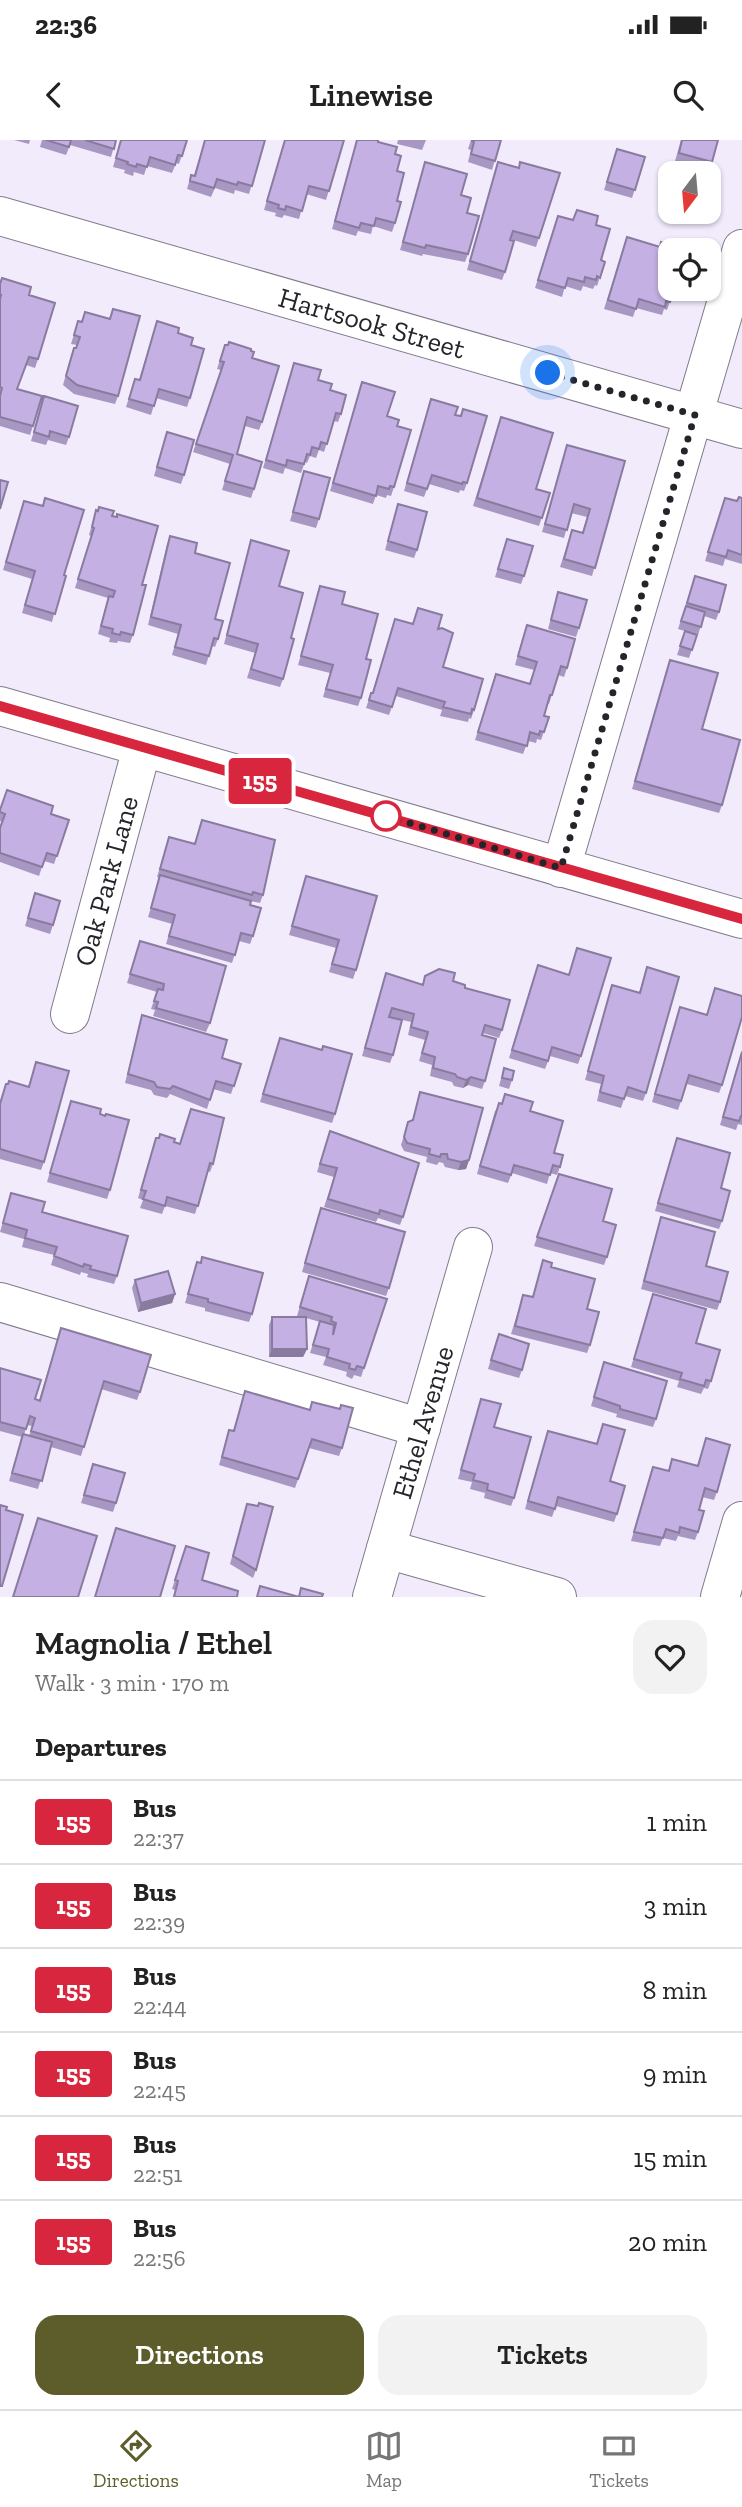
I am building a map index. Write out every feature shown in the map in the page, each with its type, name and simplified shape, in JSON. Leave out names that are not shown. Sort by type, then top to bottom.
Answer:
[{"type":"street","name":"Hartsook Street","points":[[0,216],[742,429]]},
{"type":"street","points":[[561,868],[742,250]]},
{"type":"street","points":[[0,706],[742,919]]},
{"type":"street","name":"Oak Park Lane","points":[[70,1014],[142,748]]},
{"type":"street","name":"Ethel Avenue","points":[[372,1597],[473,1247]]},
{"type":"street","points":[[0,1303],[421,1428]]},
{"type":"street","points":[[720,1597],[742,1521]]},
{"type":"street","points":[[386,1549],[557,1597]]},
{"type":"building","points":[[46,140],[71,140],[69,147]]},
{"type":"building","points":[[85,140],[116,140],[114,149]]},
{"type":"building","points":[[121,140],[187,140],[182,156],[178,155],[175,165],[150,157],[147,167],[137,164],[136,167],[116,158]]},
{"type":"building","points":[[205,140],[265,140],[252,186],[217,179],[214,188],[190,181],[191,175],[195,176]]},
{"type":"building","points":[[285,140],[344,140],[329,191],[309,186],[302,211],[286,206],[285,210],[278,208],[279,205],[267,201]]},
{"type":"building","points":[[357,140],[378,140],[397,147],[395,154],[401,156],[397,171],[404,173],[397,201],[401,202],[395,223],[376,218],[374,226],[361,223],[359,228],[335,221]]},
{"type":"building","points":[[472,140],[501,140],[495,161],[471,154],[474,142]]},
{"type":"building","points":[[682,140],[718,140],[712,161],[679,153]]},
{"type":"building","points":[[617,149],[645,157],[635,190],[607,182]]},
{"type":"building","points":[[425,162],[467,174],[461,195],[471,198],[467,213],[479,216],[468,254],[403,242]]},
{"type":"building","points":[[498,162],[519,168],[520,162],[560,173],[539,238],[513,231],[510,240],[514,241],[505,272],[470,261]]},
{"type":"building","points":[[577,210],[598,216],[596,225],[610,229],[601,260],[605,262],[600,278],[597,276],[596,280],[585,277],[584,282],[568,278],[565,288],[538,280],[558,216],[573,220]]},
{"type":"building","points":[[627,237],[658,246],[658,301],[666,301],[665,307],[639,299],[636,309],[608,300]]},
{"type":"building","points":[[2,278],[31,287],[29,295],[55,303],[38,359],[29,357],[17,389],[42,396],[33,426],[0,417]]},
{"type":"building","points":[[113,309],[140,316],[118,396],[77,385],[66,376],[80,337],[74,335],[78,321],[82,322],[85,312],[110,319]]},
{"type":"building","points":[[157,321],[179,328],[178,333],[193,338],[191,345],[204,349],[190,398],[159,389],[154,406],[129,399],[135,379],[140,380]]},
{"type":"building","points":[[229,342],[251,349],[254,352],[252,358],[279,366],[262,422],[247,417],[237,454],[262,462],[254,489],[225,481],[233,455],[196,444],[224,362],[220,361],[225,345]]},
{"type":"building","points":[[294,363],[321,370],[318,380],[332,384],[330,390],[346,395],[341,414],[336,413],[327,444],[321,442],[319,449],[312,447],[304,464],[287,460],[286,466],[266,460]]},
{"type":"building","points":[[362,382],[395,392],[387,416],[399,420],[397,426],[411,430],[394,487],[390,486],[389,489],[378,486],[376,496],[333,483]]},
{"type":"building","points":[[44,396],[78,406],[69,437],[50,431],[49,437],[34,432]]},
{"type":"building","points":[[431,399],[458,407],[455,415],[461,416],[463,409],[487,416],[467,483],[432,475],[427,489],[407,483]]},
{"type":"building","points":[[501,417],[553,433],[536,489],[550,493],[542,518],[477,498]]},
{"type":"building","points":[[167,432],[194,440],[184,475],[157,467]]},
{"type":"building","points":[[567,445],[625,461],[595,568],[564,559],[572,530],[583,533],[590,509],[574,504],[567,530],[545,524]]},
{"type":"building","points":[[304,471],[330,478],[319,519],[293,512]]},
{"type":"building","points":[[0,480],[8,482],[0,509]]},
{"type":"building","points":[[739,497],[742,498],[742,555],[728,550],[726,557],[708,552],[725,498],[737,501]]},
{"type":"building","points":[[45,498],[84,510],[55,614],[25,605],[35,571],[6,562],[24,501],[43,506]]},
{"type":"building","points":[[398,504],[427,512],[417,550],[388,541]]},
{"type":"building","points":[[99,507],[114,511],[112,516],[117,517],[117,514],[158,526],[142,585],[146,585],[133,635],[112,633],[113,629],[101,626],[109,596],[113,597],[115,591],[78,579]]},
{"type":"building","points":[[170,536],[197,543],[195,553],[230,563],[215,619],[223,621],[209,656],[175,647],[181,625],[151,617]]},
{"type":"building","points":[[507,539],[533,546],[524,576],[498,569]]},
{"type":"building","points":[[251,540],[289,551],[279,586],[303,593],[283,679],[251,669],[258,644],[227,635]]},
{"type":"building","points":[[695,576],[726,585],[719,612],[687,603]]},
{"type":"building","points":[[320,586],[345,592],[342,604],[378,614],[366,659],[371,660],[361,698],[326,689],[333,665],[301,656]]},
{"type":"building","points":[[558,592],[587,600],[579,628],[551,620]]},
{"type":"building","points":[[686,606],[705,612],[701,627],[681,621]]},
{"type":"building","points":[[418,608],[442,615],[438,629],[453,633],[443,667],[483,679],[471,714],[443,707],[445,702],[398,688],[392,707],[369,700],[395,619],[413,624]]},
{"type":"building","points":[[527,625],[575,639],[567,668],[561,666],[550,695],[544,716],[549,717],[544,732],[540,731],[539,735],[530,732],[527,746],[478,732],[496,674],[530,684],[537,662],[518,656]]},
{"type":"building","points":[[685,631],[697,635],[692,650],[680,646]]},
{"type":"building","points":[[670,660],[718,673],[702,729],[740,740],[722,805],[635,781]]},
{"type":"building","points":[[7,790],[53,806],[51,814],[69,820],[57,856],[47,853],[42,867],[0,853],[0,828],[5,814],[0,810]]},
{"type":"building","points":[[202,820],[275,840],[263,895],[253,892],[252,895],[160,869],[169,837],[195,844]]},
{"type":"building","points":[[160,875],[251,901],[250,905],[261,908],[253,936],[241,933],[235,955],[169,936],[175,915],[151,908]]},
{"type":"building","points":[[306,876],[377,896],[356,970],[332,964],[339,940],[292,926]]},
{"type":"building","points":[[35,893],[60,901],[53,925],[28,918]]},
{"type":"building","points":[[140,941],[226,966],[210,1023],[156,1008],[158,1002],[154,1001],[158,989],[163,990],[164,984],[130,974]]},
{"type":"building","points":[[577,948],[611,958],[581,1056],[552,1047],[548,1061],[512,1050],[538,965],[569,975]]},
{"type":"building","points":[[647,967],[679,977],[646,1093],[628,1087],[624,1099],[600,1092],[604,1076],[588,1071],[612,985],[640,993]]},
{"type":"building","points":[[439,969],[455,973],[453,981],[465,985],[465,988],[510,1000],[502,1030],[485,1025],[482,1035],[496,1039],[485,1081],[471,1077],[466,1080],[433,1068],[435,1057],[422,1053],[428,1032],[411,1027],[414,1014],[392,1008],[389,1017],[402,1020],[393,1055],[365,1048],[386,973],[423,985],[425,976]]},
{"type":"building","points":[[715,988],[742,996],[742,1017],[722,1085],[689,1075],[681,1101],[655,1094],[680,1007],[707,1015]]},
{"type":"building","points":[[142,1015],[227,1040],[222,1058],[241,1064],[234,1086],[216,1081],[210,1100],[173,1086],[170,1089],[157,1087],[154,1082],[128,1074]]},
{"type":"building","points":[[280,1038],[322,1050],[323,1046],[352,1054],[335,1114],[263,1094]]},
{"type":"building","points":[[742,1052],[742,1116],[739,1121],[723,1117]]},
{"type":"building","points":[[36,1062],[69,1071],[44,1162],[0,1149],[0,1104],[6,1084],[9,1081],[29,1087]]},
{"type":"building","points":[[504,1068],[514,1071],[512,1080],[502,1078]]},
{"type":"building","points":[[420,1092],[483,1108],[469,1160],[461,1162],[448,1159],[447,1154],[441,1154],[440,1157],[429,1154],[430,1149],[407,1143],[404,1137],[408,1122],[413,1120]]},
{"type":"building","points":[[505,1094],[533,1102],[530,1111],[563,1121],[554,1153],[563,1155],[560,1167],[553,1165],[550,1175],[514,1165],[511,1175],[480,1166],[499,1103],[502,1104]]},
{"type":"building","points":[[71,1101],[101,1109],[100,1114],[105,1116],[106,1114],[129,1120],[110,1190],[50,1173]]},
{"type":"building","points":[[191,1109],[224,1118],[213,1164],[210,1163],[198,1206],[167,1197],[165,1206],[143,1199],[146,1191],[141,1190],[156,1138],[159,1138],[160,1134],[175,1139],[174,1142],[180,1144]]},
{"type":"building","points":[[330,1131],[419,1163],[403,1217],[380,1210],[379,1214],[328,1199],[337,1168],[320,1164]]},
{"type":"building","points":[[677,1138],[730,1153],[721,1188],[730,1191],[722,1221],[658,1203]]},
{"type":"building","points":[[559,1174],[612,1189],[603,1221],[616,1225],[607,1257],[537,1237]]},
{"type":"building","points":[[11,1193],[45,1202],[42,1212],[128,1236],[117,1276],[54,1256],[57,1247],[25,1238],[27,1230],[3,1223]]},
{"type":"building","points":[[321,1208],[405,1232],[389,1288],[305,1263]]},
{"type":"building","points":[[661,1217],[715,1232],[706,1266],[728,1272],[720,1302],[644,1281]]},
{"type":"building","points":[[202,1257],[263,1273],[252,1314],[188,1294],[197,1262],[201,1263]]},
{"type":"building","points":[[543,1260],[552,1263],[551,1267],[595,1279],[587,1309],[599,1312],[590,1345],[515,1326],[523,1295],[533,1297]]},
{"type":"building","points":[[168,1271],[175,1294],[141,1303],[135,1280]]},
{"type":"building","points":[[309,1276],[387,1299],[364,1368],[349,1368],[350,1364],[327,1357],[329,1349],[313,1345],[320,1321],[334,1325],[333,1335],[336,1323],[331,1321],[332,1317],[300,1307]]},
{"type":"building","points":[[653,1294],[706,1309],[696,1343],[720,1350],[711,1381],[706,1380],[704,1386],[680,1379],[682,1373],[634,1359]]},
{"type":"building","points":[[272,1317],[306,1317],[307,1349],[272,1349]]},
{"type":"building","points":[[61,1328],[151,1355],[140,1392],[104,1381],[84,1447],[31,1431],[35,1418],[30,1416],[26,1429],[0,1422],[0,1368],[41,1380],[35,1399],[40,1401]]},
{"type":"building","points":[[499,1334],[529,1344],[522,1370],[491,1360]]},
{"type":"building","points":[[604,1362],[667,1381],[656,1419],[620,1409],[620,1406],[594,1397]]},
{"type":"building","points":[[245,1391],[310,1410],[312,1402],[340,1409],[341,1405],[353,1408],[342,1448],[312,1439],[298,1479],[222,1457],[229,1430],[234,1431]]},
{"type":"building","points":[[481,1399],[501,1404],[494,1427],[531,1437],[514,1498],[487,1490],[488,1484],[473,1480],[475,1474],[461,1470]]},
{"type":"building","points":[[603,1424],[625,1430],[610,1481],[625,1486],[617,1514],[558,1497],[555,1509],[528,1501],[548,1431],[597,1444]]},
{"type":"building","points":[[23,1434],[52,1442],[42,1481],[12,1473]]},
{"type":"building","points":[[706,1438],[730,1445],[717,1492],[705,1488],[699,1510],[704,1511],[698,1532],[680,1527],[679,1533],[666,1529],[663,1538],[634,1532],[653,1467],[669,1471],[672,1459],[698,1466]]},
{"type":"building","points":[[93,1464],[125,1473],[116,1503],[84,1495]]},
{"type":"building","points":[[259,1503],[273,1507],[256,1570],[233,1556],[247,1504],[258,1506]]},
{"type":"building","points":[[0,1505],[7,1507],[6,1510],[23,1515],[2,1586],[0,1586]]},
{"type":"building","points":[[38,1518],[97,1536],[78,1597],[13,1597]]},
{"type":"building","points":[[116,1528],[175,1546],[160,1597],[95,1597]]},
{"type":"building","points":[[186,1546],[209,1553],[202,1580],[238,1591],[237,1597],[174,1597],[178,1581],[175,1580]]},
{"type":"building","points":[[260,1586],[299,1597],[257,1597]]},
{"type":"building","points":[[301,1588],[323,1594],[322,1597],[299,1597]]},
{"type":"bus line","name":"155","points":[[0,706],[742,919]]},
{"type":"route","points":[[386,816],[561,868],[695,415],[548,373]]}]
